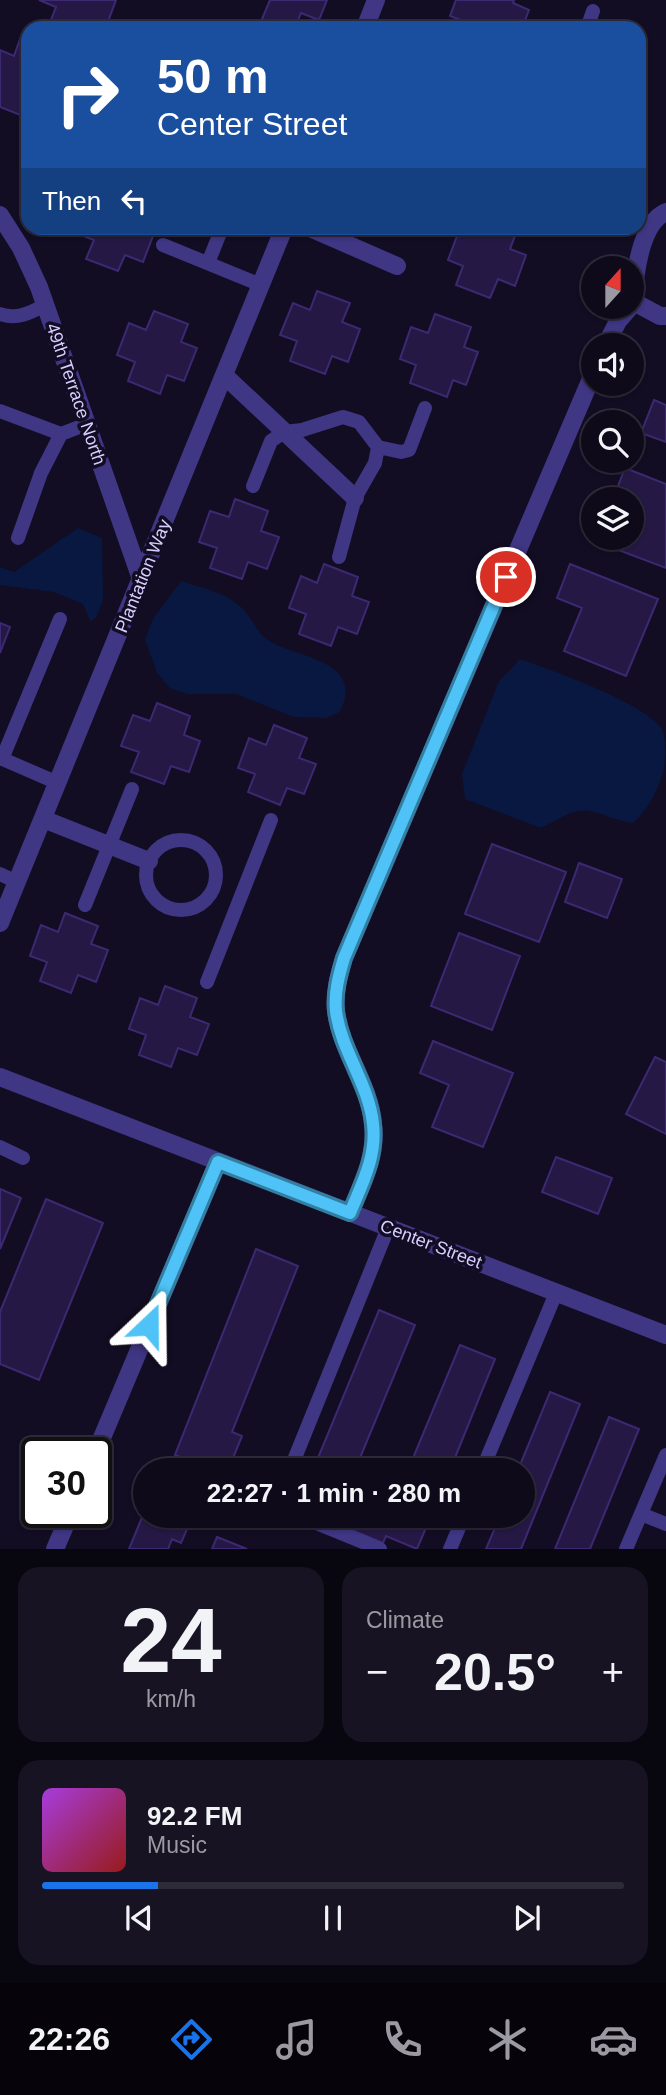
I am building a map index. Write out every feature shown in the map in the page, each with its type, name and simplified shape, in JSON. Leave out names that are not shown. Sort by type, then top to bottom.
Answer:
[{"type":"street","points":[[368,21],[376,0]]},
{"type":"street","points":[[640,256],[644,239],[659,215],[666,212]]},
{"type":"street","name":"49th Terrace North","points":[[0,215],[21,248],[45,305],[141,579]]},
{"type":"street","name":"Plantation Way","points":[[0,923],[281,235]]},
{"type":"street","points":[[326,235],[397,265]]},
{"type":"street","points":[[644,310],[666,316]]},
{"type":"street","points":[[225,376],[355,498]]},
{"type":"street","points":[[350,1213],[370,1163],[374,1126],[371,1108],[344,1044],[337,1019],[335,990],[344,958],[584,396]]},
{"type":"street","points":[[43,819],[149,860]]},
{"type":"street","name":"Center Street","points":[[0,1077],[666,1335]]},
{"type":"street","points":[[102,1437],[218,1162]]},
{"type":"street","points":[[55,1549],[64,1528]]},
{"type":"lane","points":[[589,21],[593,11]]},
{"type":"lane","points":[[208,263],[219,235]]},
{"type":"lane","points":[[163,245],[261,285]]},
{"type":"lane","points":[[0,314],[10,317],[26,315],[45,305]]},
{"type":"lane","points":[[253,486],[271,441],[284,432],[302,430],[343,416],[359,422],[378,447],[401,452],[409,450],[425,408]]},
{"type":"lane","points":[[0,411],[61,434]]},
{"type":"lane","points":[[18,538],[41,473],[61,434],[86,424]]},
{"type":"lane","points":[[339,556],[355,498],[375,463],[378,447]]},
{"type":"lane","points":[[58,783],[1,758],[60,619]]},
{"type":"lane","points":[[85,905],[132,789]]},
{"type":"lane","points":[[207,982],[271,820]]},
{"type":"lane","points":[[177,840],[192,841],[204,847],[212,858],[217,878],[215,888],[207,900],[196,908],[173,910],[159,904],[151,894],[146,870],[149,860],[166,844],[177,840]]},
{"type":"lane","points":[[0,874],[17,882]]},
{"type":"lane","points":[[215,888],[240,897]]},
{"type":"lane","points":[[0,1147],[23,1158]]},
{"type":"lane","points":[[295,1458],[388,1228]]},
{"type":"lane","points":[[487,1458],[556,1293]]},
{"type":"lane","points":[[626,1549],[666,1455]]},
{"type":"lane","points":[[641,1514],[666,1524]]},
{"type":"lane","points":[[328,1528],[380,1549]]},
{"type":"lane","points":[[450,1549],[459,1528]]},
{"type":"water","points":[[78,528],[102,538],[103,600],[96,618],[90,621],[83,604],[54,592],[0,585],[0,567],[14,572]]},
{"type":"water","points":[[181,581],[213,591],[234,602],[244,610],[264,637],[334,669],[343,680],[346,694],[340,712],[326,718],[294,717],[236,694],[187,694],[170,688],[157,673],[145,639],[153,619]]},
{"type":"water","points":[[520,659],[620,699],[654,721],[663,731],[663,773],[651,801],[633,823],[583,811],[570,813],[541,828],[465,799],[462,774],[499,681]]},
{"type":"building","points":[[39,0],[116,0],[108,21],[51,21],[56,7]]},
{"type":"building","points":[[270,0],[327,0],[319,20],[301,13],[298,21],[262,19]]},
{"type":"building","points":[[456,0],[514,0],[513,3],[529,10],[525,21],[463,21],[450,16]]},
{"type":"building","points":[[21,39],[21,115],[0,107],[0,50],[14,56]]},
{"type":"building","points":[[80,235],[153,235],[143,262],[125,255],[118,271],[86,259],[94,240]]},
{"type":"building","points":[[457,235],[515,235],[510,249],[526,255],[515,286],[498,279],[490,298],[456,285],[463,266],[448,260]]},
{"type":"building","points":[[317,291],[350,303],[342,322],[360,329],[348,362],[332,356],[325,374],[290,361],[297,341],[280,335],[293,303],[310,310]]},
{"type":"building","points":[[154,311],[188,324],[181,342],[197,348],[184,381],[167,375],[160,394],[128,381],[135,362],[117,355],[129,323],[146,330]]},
{"type":"building","points":[[435,314],[471,327],[464,347],[478,352],[466,385],[453,380],[447,397],[410,383],[416,365],[400,359],[411,327],[428,333]]},
{"type":"building","points":[[654,400],[666,405],[666,442],[644,434],[644,425]]},
{"type":"building","points":[[623,473],[638,473],[666,484],[666,568],[618,550],[644,550],[644,487],[618,487]]},
{"type":"building","points":[[235,499],[268,511],[261,531],[279,537],[267,569],[248,562],[242,579],[210,568],[217,548],[199,542],[210,511],[229,517]]},
{"type":"building","points":[[324,564],[358,577],[352,596],[369,602],[357,634],[338,627],[331,646],[299,634],[306,614],[289,608],[301,576],[317,583]]},
{"type":"building","points":[[570,564],[658,599],[626,676],[564,651],[582,608],[557,598]]},
{"type":"building","points":[[0,623],[10,627],[0,653]]},
{"type":"building","points":[[157,703],[190,716],[184,735],[200,741],[189,772],[171,766],[164,784],[131,772],[139,752],[121,746],[133,715],[150,721]]},
{"type":"building","points":[[274,725],[307,738],[299,758],[316,764],[304,794],[287,788],[280,805],[248,792],[255,774],[238,768],[249,738],[266,745]]},
{"type":"building","points":[[492,844],[566,872],[539,942],[465,914]]},
{"type":"building","points":[[579,863],[622,879],[607,918],[565,902]]},
{"type":"building","points":[[65,913],[98,926],[91,944],[108,950],[96,982],[78,975],[71,993],[40,981],[47,962],[30,956],[41,925],[58,932]]},
{"type":"building","points":[[459,933],[520,956],[492,1030],[431,1006]]},
{"type":"building","points":[[165,986],[197,998],[190,1017],[209,1024],[197,1055],[178,1048],[171,1067],[139,1055],[146,1035],[129,1029],[140,998],[158,1005]]},
{"type":"building","points":[[433,1041],[513,1073],[483,1147],[432,1127],[449,1085],[420,1073]]},
{"type":"building","points":[[655,1057],[666,1062],[666,1134],[626,1114]]},
{"type":"building","points":[[556,1157],[612,1178],[598,1214],[542,1192]]},
{"type":"building","points":[[0,1189],[21,1198],[0,1249]]},
{"type":"building","points":[[46,1199],[103,1223],[39,1380],[0,1364],[0,1312]]},
{"type":"building","points":[[256,1249],[298,1266],[232,1432],[242,1436],[233,1458],[182,1458],[175,1455]]},
{"type":"building","points":[[379,1310],[415,1325],[360,1458],[318,1458]]},
{"type":"building","points":[[460,1345],[495,1359],[455,1458],[413,1458]]},
{"type":"building","points":[[550,1392],[580,1404],[535,1515],[535,1458],[523,1458]]},
{"type":"building","points":[[609,1417],[639,1429],[590,1549],[555,1549]]},
{"type":"building","points":[[138,1528],[188,1528],[181,1543],[172,1539],[168,1549],[129,1549]]},
{"type":"building","points":[[347,1528],[426,1528],[417,1549],[386,1536],[383,1543]]},
{"type":"building","points":[[495,1528],[530,1528],[521,1549],[486,1549]]},
{"type":"building","points":[[217,1537],[247,1549],[212,1549]]},
{"type":"route","points":[[149,1325],[218,1162],[350,1213],[370,1163],[374,1126],[371,1108],[339,1028],[335,990],[344,958],[506,577]]}]
